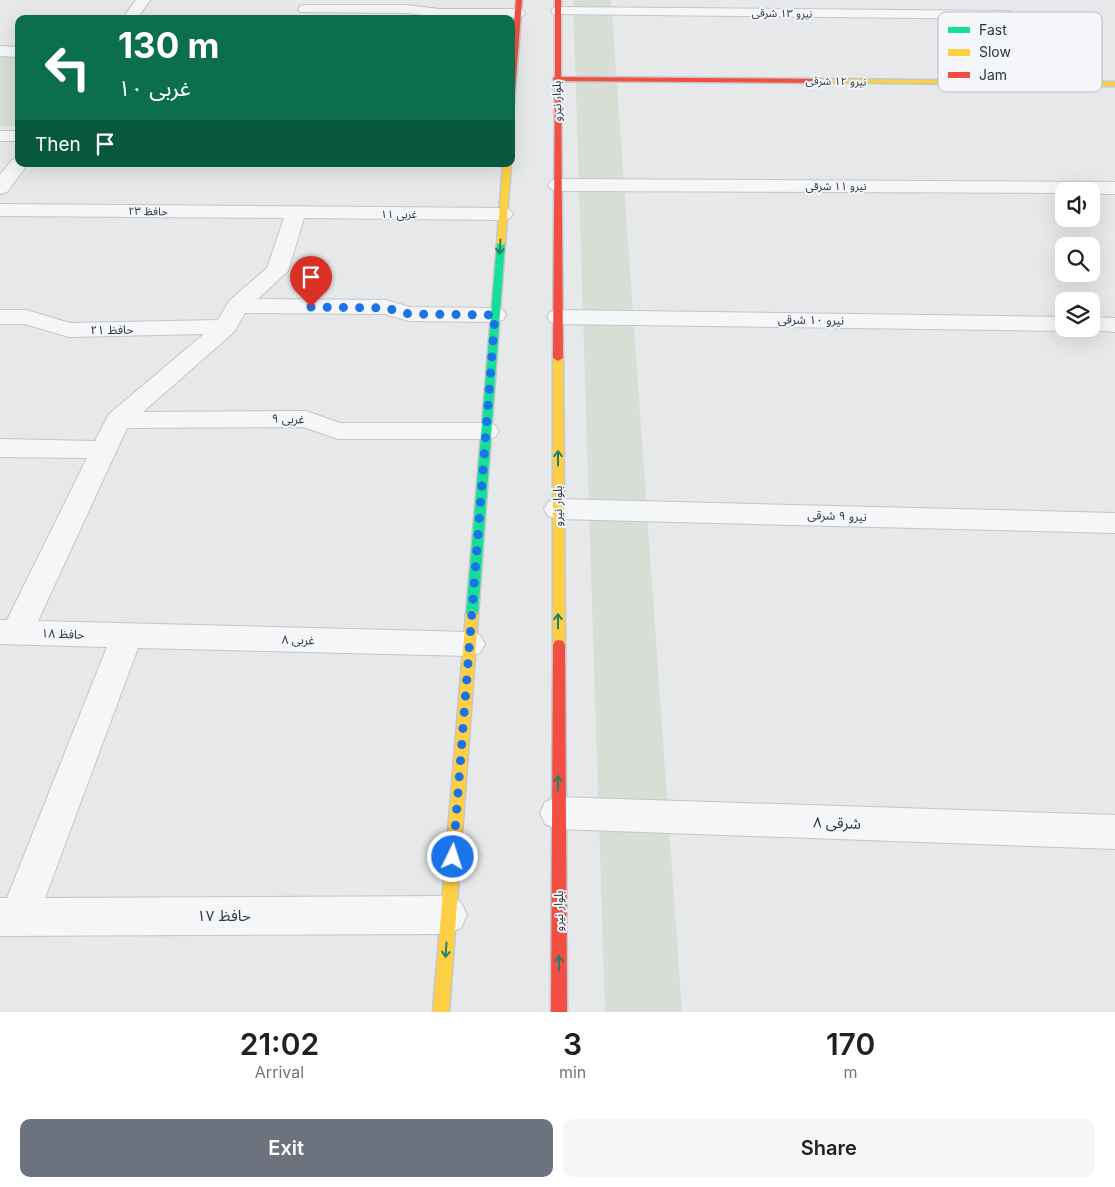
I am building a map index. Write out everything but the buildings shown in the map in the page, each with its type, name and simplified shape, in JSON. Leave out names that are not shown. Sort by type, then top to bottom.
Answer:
[{"type":"street","points":[[132,15],[143,0]]},
{"type":"street","points":[[301,15],[321,0]]},
{"type":"street","name":"نیرو ۱۳ شرقی","points":[[558,6],[938,14]]},
{"type":"street","name":"بلوار نیرو","points":[[558,6],[556,79],[558,185],[559,1012]]},
{"type":"street","points":[[315,15],[406,9],[440,13],[519,7],[515,46]]},
{"type":"street","points":[[0,52],[15,52]]},
{"type":"street","name":"نیرو ۱۲ شرقی","points":[[556,79],[938,82]]},
{"type":"street","name":"نیرو ۱۲ شرقی","points":[[1102,84],[1115,84]]},
{"type":"street","points":[[0,136],[15,136]]},
{"type":"street","points":[[0,188],[17,167]]},
{"type":"street","points":[[441,1012],[507,167]]},
{"type":"street","name":"نیرو ۱۱ شرقی","points":[[558,185],[1115,188]]},
{"type":"street","name":"حافظ ۲۳","points":[[0,210],[296,213]]},
{"type":"street","points":[[9,632],[118,420],[232,317],[277,271],[296,213]]},
{"type":"street","name":"۱۱ غربی","points":[[296,213],[503,214]]},
{"type":"street","name":"حافظ ۲۱","points":[[0,317],[26,317],[69,330],[232,317],[386,308],[409,314],[495,315]]},
{"type":"street","name":"نیرو ۱۰ شرقی","points":[[558,317],[1055,324]]},
{"type":"street","points":[[1100,324],[1115,325]]},
{"type":"street","name":"۹ غربی","points":[[118,420],[306,418],[338,431],[486,431]]},
{"type":"street","points":[[0,448],[104,450]]},
{"type":"street","name":"نیرو ۹ شرقی","points":[[558,509],[1115,524]]},
{"type":"street","name":"حافظ ۱۸","points":[[9,632],[127,636]]},
{"type":"street","points":[[9,917],[127,636]]},
{"type":"street","name":"۸ غربی","points":[[127,636],[470,644]]},
{"type":"street","name":"۸ شرقی","points":[[558,813],[1115,832]]},
{"type":"street","name":"حافظ ۱۷","points":[[9,917],[448,915]]},
{"type":"shaded area","points":[[573,0],[611,0],[682,1012],[605,1012]]},
{"type":"shaded area","points":[[0,57],[15,57],[15,126],[0,126]]},
{"type":"traffic: fast","points":[[472,615],[501,243]]},
{"type":"traffic: slow","points":[[820,81],[938,82]]},
{"type":"traffic: slow","points":[[1102,84],[1115,84]]},
{"type":"traffic: slow","points":[[501,243],[507,167]]},
{"type":"traffic: slow","points":[[558,358],[559,645]]},
{"type":"traffic: slow","points":[[441,1012],[472,615]]},
{"type":"traffic: jam","points":[[515,52],[519,0]]},
{"type":"traffic: jam","points":[[558,0],[558,358]]},
{"type":"traffic: jam","points":[[556,79],[820,81]]},
{"type":"traffic: jam","points":[[559,645],[559,1012]]},
{"type":"route","points":[[311,307],[386,308],[409,314],[495,315],[453,857]]}]
